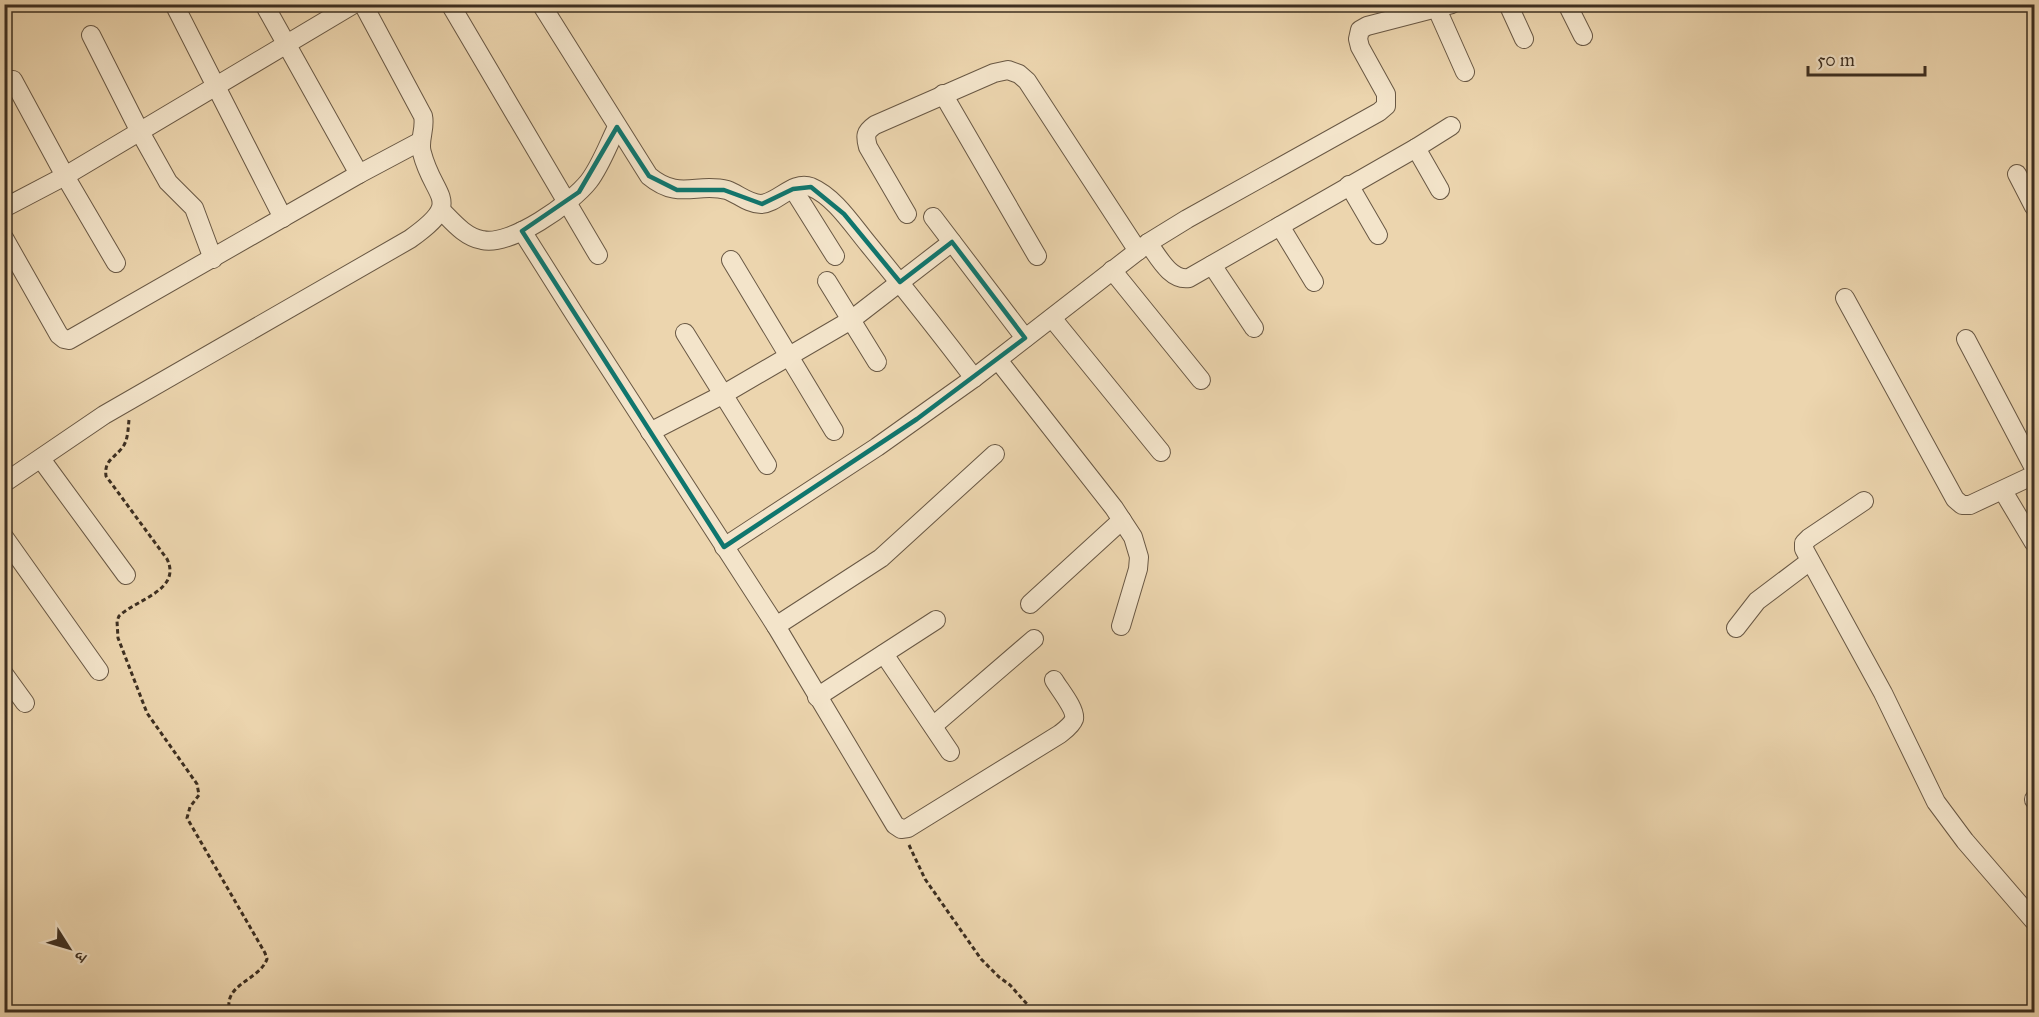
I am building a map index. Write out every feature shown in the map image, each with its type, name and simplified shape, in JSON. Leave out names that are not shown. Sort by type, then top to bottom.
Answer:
[{"type":"street","points":[[174,4],[283,218]]},
{"type":"street","points":[[264,4],[359,174]]},
{"type":"street","points":[[4,208],[65,176],[354,4]]},
{"type":"street","points":[[4,483],[130,400],[410,238],[430,224],[441,210],[440,193],[420,150],[425,123],[423,116],[363,4]]},
{"type":"street","points":[[450,4],[598,255]]},
{"type":"street","points":[[542,4],[648,176],[677,190],[724,190],[754,203],[762,204],[801,186],[810,187],[844,214],[974,378]]},
{"type":"street","points":[[1508,4],[1524,39]]},
{"type":"street","points":[[1567,4],[1583,36]]},
{"type":"street","points":[[724,547],[877,447],[974,378],[1143,247],[1187,219],[1379,112],[1386,106],[1386,94],[1360,47],[1358,39],[1360,30],[1367,26],[1444,7],[1465,72]]},
{"type":"street","points":[[92,35],[140,132],[168,182],[194,208],[213,259]]},
{"type":"street","points":[[907,214],[868,147],[865,137],[867,130],[943,94],[994,73],[1008,70],[1019,74],[1027,81],[1143,247],[1181,279],[1189,278],[1212,265],[1451,126]]},
{"type":"street","points":[[14,80],[65,176],[116,263]]},
{"type":"street","points":[[943,94],[1037,256]]},
{"type":"street","points":[[441,210],[459,228],[470,236],[482,240],[492,242],[522,231],[566,203],[590,180],[617,127]]},
{"type":"street","points":[[4,238],[59,335],[64,339],[76,337],[359,174],[421,141]]},
{"type":"street","points":[[1416,148],[1440,190]]},
{"type":"street","points":[[2016,174],[2034,207]]},
{"type":"street","points":[[1349,185],[1378,235]]},
{"type":"street","points":[[793,189],[835,256]]},
{"type":"street","points":[[933,217],[1025,338]]},
{"type":"street","points":[[1280,226],[1314,282]]},
{"type":"street","points":[[522,231],[776,626],[895,825],[901,829],[908,828],[1070,726],[1074,719],[1073,710],[1054,680]]},
{"type":"street","points":[[650,432],[724,394],[851,320],[952,242]]},
{"type":"street","points":[[731,260],[834,431]]},
{"type":"street","points":[[1212,265],[1254,328]]},
{"type":"street","points":[[1112,270],[1201,380]]},
{"type":"street","points":[[827,281],[877,362]]},
{"type":"street","points":[[1845,298],[1955,499],[1962,505],[1970,505],[2034,475]]},
{"type":"street","points":[[1052,318],[1161,452]]},
{"type":"street","points":[[685,333],[767,465]]},
{"type":"street","points":[[1966,339],[2034,468]]},
{"type":"street","points":[[998,360],[1122,520],[1137,546],[1139,557],[1135,581],[1121,626]]},
{"type":"street","points":[[776,626],[881,558],[995,454]]},
{"type":"street","points":[[41,459],[126,575]]},
{"type":"street","points":[[2003,491],[2034,543]]},
{"type":"street","points":[[1864,501],[1804,543],[1804,549],[1879,684],[1936,802],[1965,841],[2034,921]]},
{"type":"street","points":[[1030,604],[1122,520]]},
{"type":"street","points":[[4,537],[99,671]]},
{"type":"street","points":[[1736,628],[1757,601],[1810,561]]},
{"type":"street","points":[[817,697],[936,620]]},
{"type":"street","points":[[933,726],[1034,639]]},
{"type":"street","points":[[884,654],[950,752]]},
{"type":"street","points":[[4,674],[25,703]]},
{"type":"path","points":[[130,400],[126,442],[123,448],[108,461],[105,468],[106,476],[171,567],[168,582],[162,588],[119,616],[118,638],[147,713],[197,784],[199,795],[190,807],[187,818],[267,959],[262,970],[246,980],[230,996],[228,1006],[230,1012]]},
{"type":"path","points":[[901,829],[925,879],[981,959],[1015,990],[1034,1012]]},
{"type":"highlighted area","points":[[617,127],[649,176],[677,190],[724,190],[762,204],[793,189],[811,187],[844,214],[900,282],[952,242],[1025,338],[917,419],[724,547],[522,231],[579,192]]}]
